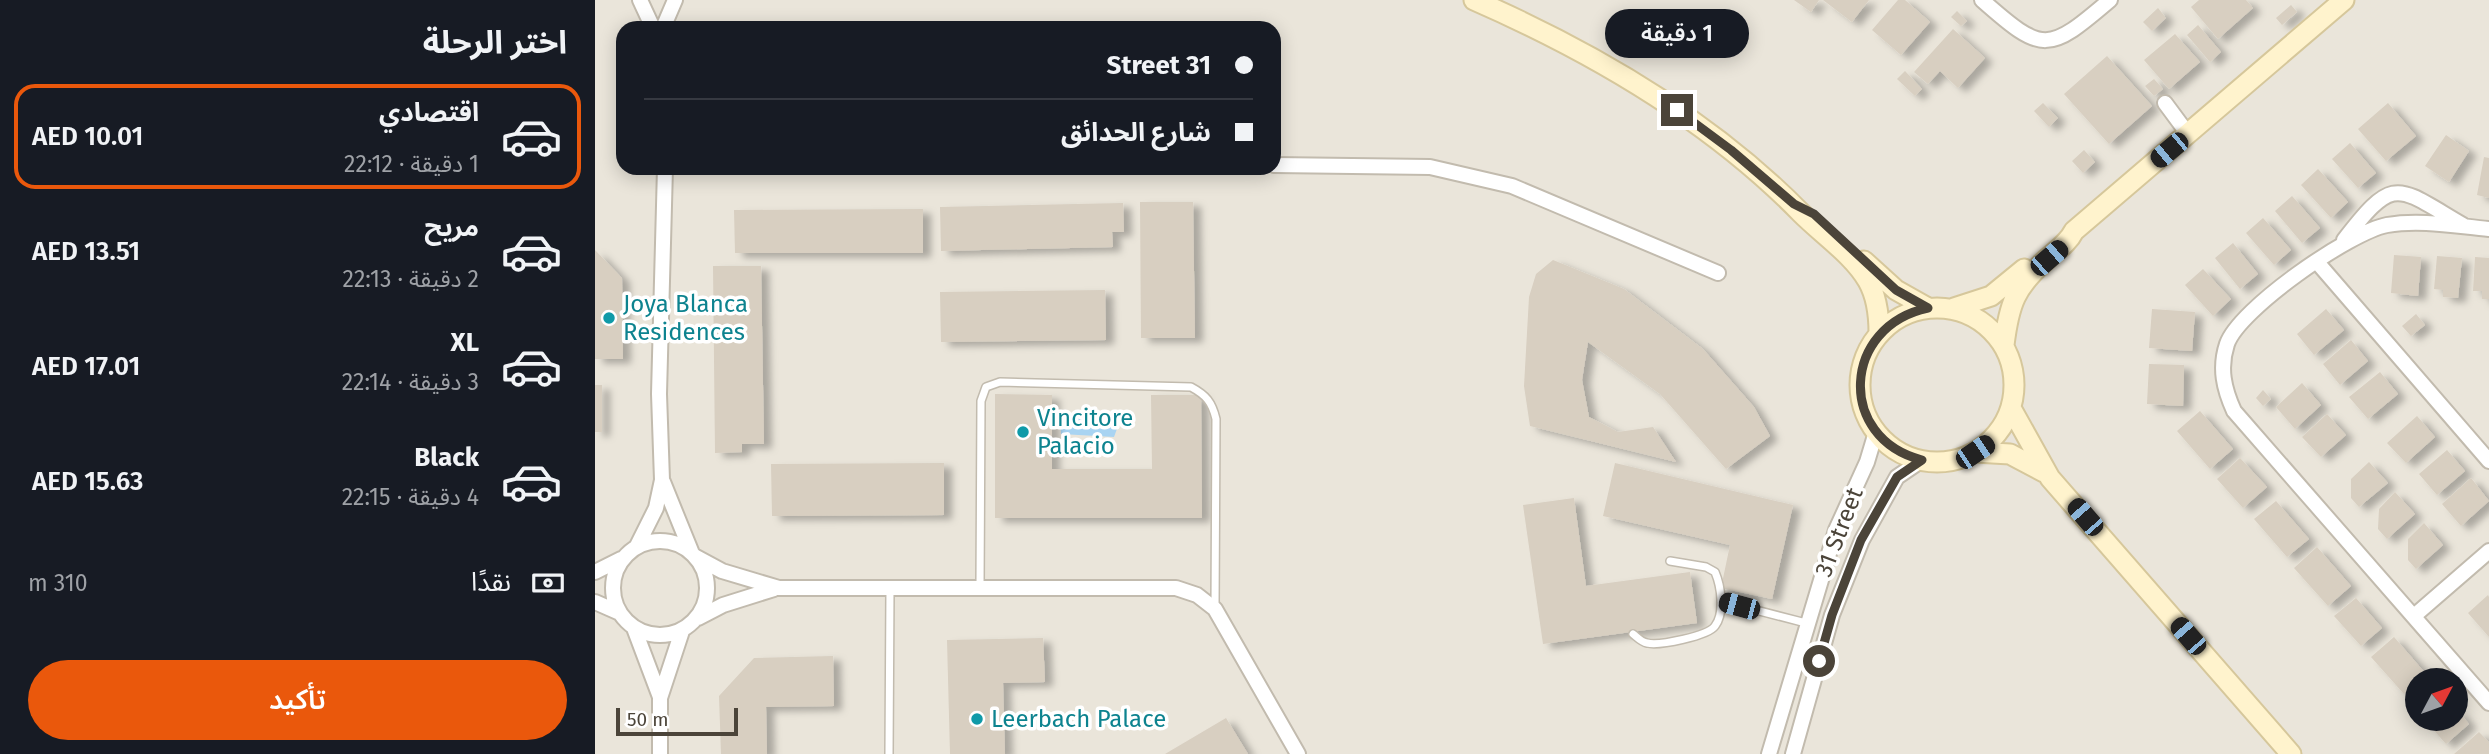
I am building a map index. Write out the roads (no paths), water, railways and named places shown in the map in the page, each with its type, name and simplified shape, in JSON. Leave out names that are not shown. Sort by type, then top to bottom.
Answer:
[{"type":"street","points":[[640,0],[650,21]]},
{"type":"street","points":[[666,21],[675,0]]},
{"type":"street","points":[[1474,0],[1561,42],[1677,110],[1731,150],[1794,204],[1868,281],[1878,307],[1879,333]]},
{"type":"street","points":[[1982,0],[2014,30],[2030,38],[2047,40],[2071,32],[2109,0]]},
{"type":"street","points":[[1975,452],[1997,434],[2011,408],[2013,373],[2004,345],[2008,310],[2015,293],[2074,231],[2344,0]]},
{"type":"street","points":[[2165,103],[2188,134]]},
{"type":"street","points":[[1281,164],[1430,167],[1512,186],[1718,273]]},
{"type":"street","points":[[595,572],[622,559],[637,546],[656,509],[662,480],[659,394],[664,175]]},
{"type":"street","points":[[2341,244],[2375,201],[2397,193],[2414,197],[2467,227]]},
{"type":"street","points":[[1794,204],[1814,214],[1896,290],[1928,308]]},
{"type":"street","points":[[2489,229],[2420,223],[2387,225],[2341,244],[2248,313],[2236,326],[2223,359],[2226,395],[2246,425],[2489,703]]},
{"type":"street","points":[[2074,231],[2063,234],[1991,296],[1952,309],[1928,308],[1901,316],[1879,333],[1867,353],[1860,375],[1863,405],[1876,432],[1893,448],[1922,460],[1947,461],[1975,452],[2010,454],[2031,463],[2050,478],[2291,754]]},
{"type":"street","points":[[2317,262],[2489,461]]},
{"type":"street","points":[[1952,309],[1983,323],[2004,345]]},
{"type":"street","points":[[2011,408],[2050,478]]},
{"type":"street","name":"31 Street","points":[[1769,754],[1836,530],[1867,462],[1876,432]]},
{"type":"street","name":"31 Street","points":[[1793,754],[1832,615],[1861,540],[1897,477],[1922,460]]},
{"type":"street","points":[[662,480],[694,554],[705,571],[708,587],[706,604],[698,618]]},
{"type":"street","points":[[637,546],[665,541],[722,571],[779,588]]},
{"type":"street","points":[[2413,617],[2489,551]]},
{"type":"street","points":[[620,613],[613,586],[622,559]]},
{"type":"street","points":[[634,628],[657,636],[682,631],[698,618],[750,595],[779,588],[1176,588],[1197,595],[1215,609],[1298,754]]},
{"type":"street","points":[[595,602],[620,613],[634,628],[660,698]]},
{"type":"street","points":[[660,754],[660,698],[682,631]]},
{"type":"lane","points":[[980,588],[981,401],[986,387],[1000,382],[1191,387],[1204,394],[1212,405],[1216,418],[1215,609]]},
{"type":"lane","points":[[1633,634],[1647,643],[1707,633],[1719,619],[1721,601],[1717,577],[1711,569],[1670,561]]},
{"type":"lane","points":[[889,754],[890,588]]},
{"type":"lane","points":[[1721,601],[1806,623]]},
{"type":"water","points":[[1060,416],[1112,416],[1118,426],[1114,437],[1061,434]]},
{"type":"place","name":"Joya Blanca Residences","points":[[609,318]]},
{"type":"place","name":"Vincitore Palacio","points":[[1023,432]]},
{"type":"place","name":"Leerbach Palace","points":[[977,719]]}]
